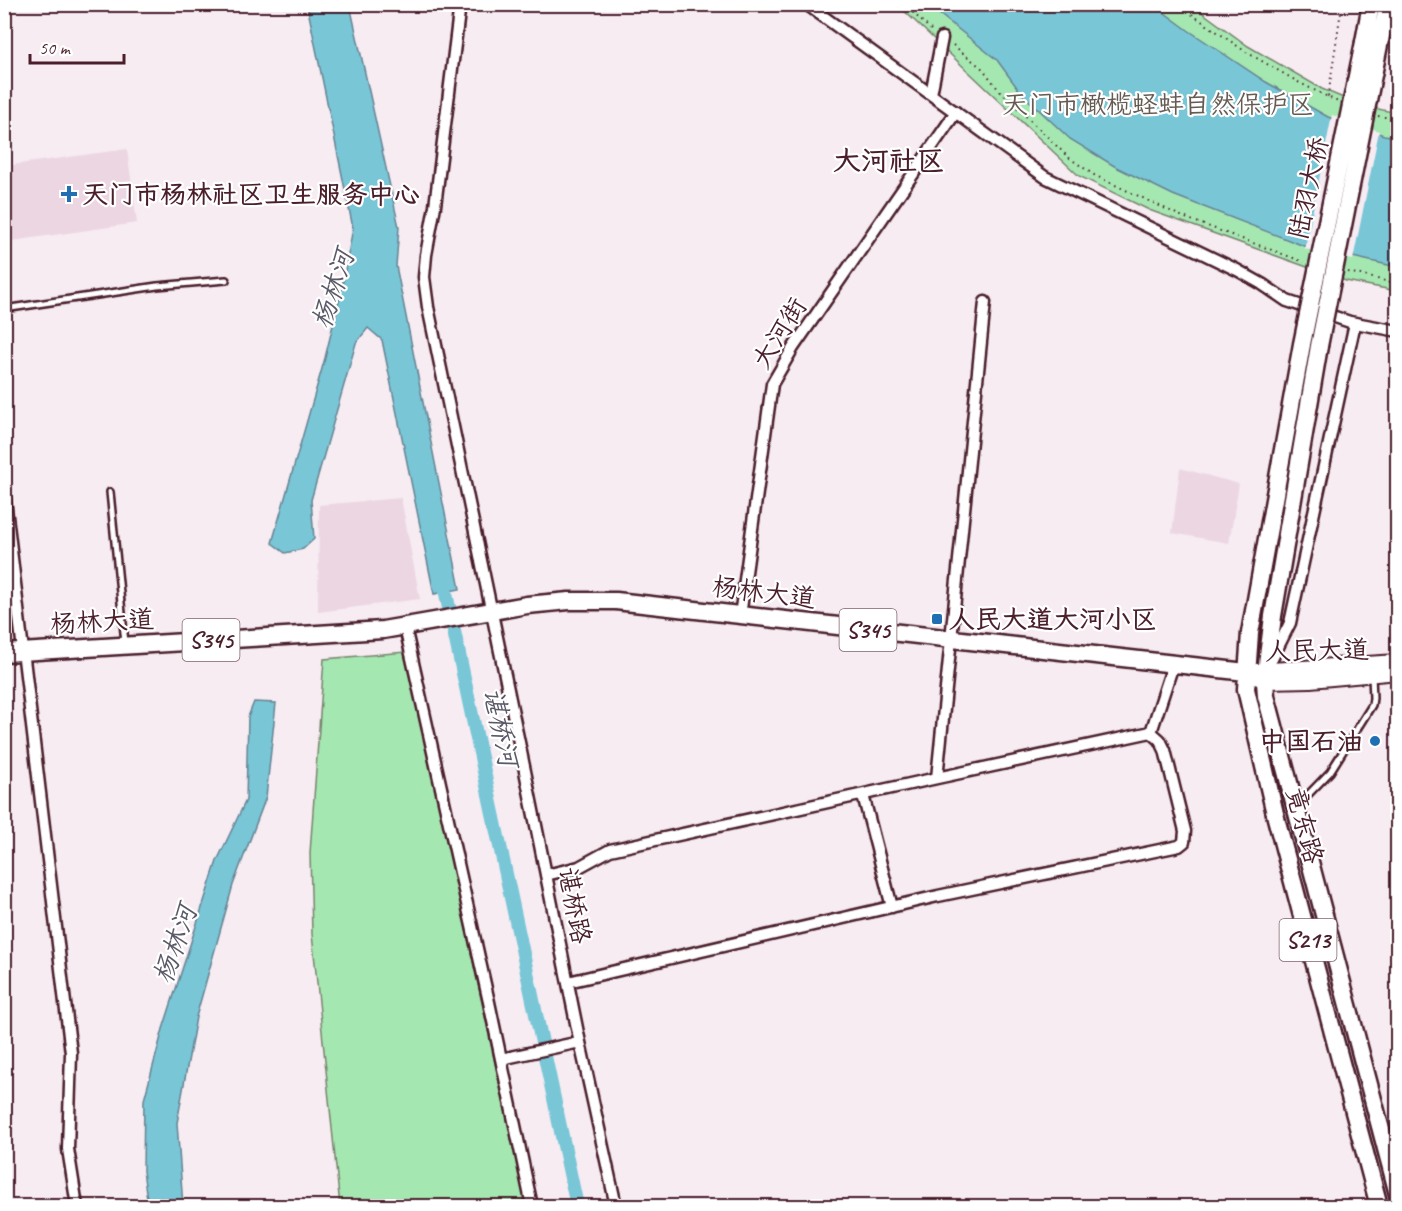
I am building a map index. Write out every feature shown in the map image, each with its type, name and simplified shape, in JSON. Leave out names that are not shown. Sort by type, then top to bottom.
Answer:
[{"type":"main road","points":[[1371,4],[1372,44]]},
{"type":"main road","points":[[1372,44],[1388,4]]},
{"type":"main road","name":"陆羽大桥","points":[[1311,345],[1372,44]]},
{"type":"main road","name":"竟东路","points":[[1311,345],[1252,620],[1246,672],[1247,698],[1379,1206]]},
{"type":"main road","name":"竟东路","points":[[1311,345],[1266,676],[1269,710],[1398,1194]]},
{"type":"main road","name":"杨林大道","points":[[491,611],[570,601],[616,601],[1246,672]]},
{"type":"main road","name":"S345","points":[[411,626],[491,611]]},
{"type":"main road","name":"杨林大道","points":[[4,653],[353,633],[411,626]]},
{"type":"main road","name":"人民大道","points":[[1266,676],[1398,662]]},
{"type":"main road","name":"人民大道","points":[[1246,672],[1310,680],[1398,672]]},
{"type":"street","name":"谌桥路","points":[[460,4],[424,278],[428,307],[580,1042],[616,1206]]},
{"type":"street","points":[[806,4],[1045,177],[1237,270],[1287,301],[1355,323],[1398,331]]},
{"type":"street","points":[[931,94],[942,38]]},
{"type":"street","name":"大河街","points":[[740,616],[772,384],[793,348],[956,112]]},
{"type":"street","points":[[937,778],[985,302]]},
{"type":"street","points":[[1266,676],[1290,623],[1355,323]]},
{"type":"street","points":[[4,491],[25,651],[71,1053],[68,1149],[77,1206]]},
{"type":"street","points":[[411,626],[532,1206]]},
{"type":"street","points":[[1151,732],[1173,664]]},
{"type":"street","points":[[546,875],[579,867],[610,850],[1151,732]]},
{"type":"street","points":[[568,982],[892,907],[1179,846],[1184,842],[1186,835],[1165,750],[1160,740],[1151,732]]},
{"type":"street","points":[[863,795],[892,907]]},
{"type":"street","points":[[501,1059],[580,1042]]},
{"type":"lane","points":[[4,309],[157,286],[226,280]]},
{"type":"lane","points":[[110,492],[126,645]]},
{"type":"lane","points":[[1294,808],[1330,772],[1371,705],[1372,674]]},
{"type":"path","points":[[904,4],[942,38],[983,69],[998,89],[1068,158],[1094,175],[1183,217],[1305,262]]},
{"type":"path","points":[[1177,4],[1246,52],[1342,104]]},
{"type":"path","points":[[1328,98],[1342,4]]},
{"type":"path","points":[[1369,113],[1398,119]]},
{"type":"path","points":[[1340,270],[1398,284]]},
{"type":"shaded area","name":"天门市杨林社区卫生服务中心","points":[[127,149],[137,223],[5,242],[5,166]]},
{"type":"shaded area","points":[[1180,468],[1239,484],[1229,543],[1172,533]]},
{"type":"shaded area","points":[[401,498],[420,599],[318,612],[319,505]]},
{"type":"green space","name":"天门市橄榄蛏蚌自然保护区","points":[[898,5],[1192,5],[1248,46],[1322,89],[1360,105],[1397,113],[1397,291],[1346,281],[1149,210],[1079,176]]},
{"type":"green space","points":[[406,652],[526,1206],[340,1206],[312,934],[310,853],[324,659]]},
{"type":"water","points":[[307,5],[350,5],[399,227],[396,266],[460,589],[434,594],[382,340],[368,328],[356,343],[311,500],[314,539],[303,549],[285,553],[272,543],[325,358],[353,228]]},
{"type":"water","name":"天门市橄榄蛏蚌自然保护区","points":[[928,5],[1154,5],[1266,82],[1328,117],[1397,137],[1397,267],[1304,246],[1173,195],[1116,167],[1070,139],[1021,93],[997,60]]},
{"type":"water","points":[[254,702],[276,703],[266,797],[233,885],[196,1017],[177,1123],[183,1206],[148,1206],[143,1171],[144,1100],[163,1029],[217,861],[246,800],[248,717]]},
{"type":"pier","points":[[1332,115],[1379,131],[1353,260],[1305,249]]},
{"type":"waterway","name":"谌桥河","points":[[442,575],[577,1206]]},
{"type":"place","name":"天门市杨林社区卫生服务中心","points":[[69,194]]},
{"type":"place","name":"人民大道大河小区","points":[[937,619]]},
{"type":"place","name":"中国石油","points":[[1375,741]]},
{"type":"district","name":"大河社区","points":[[889,160]]},
{"type":"water label","name":"杨林河","points":[[333,289]]},
{"type":"water label","name":"杨林河","points":[[175,944]]}]
